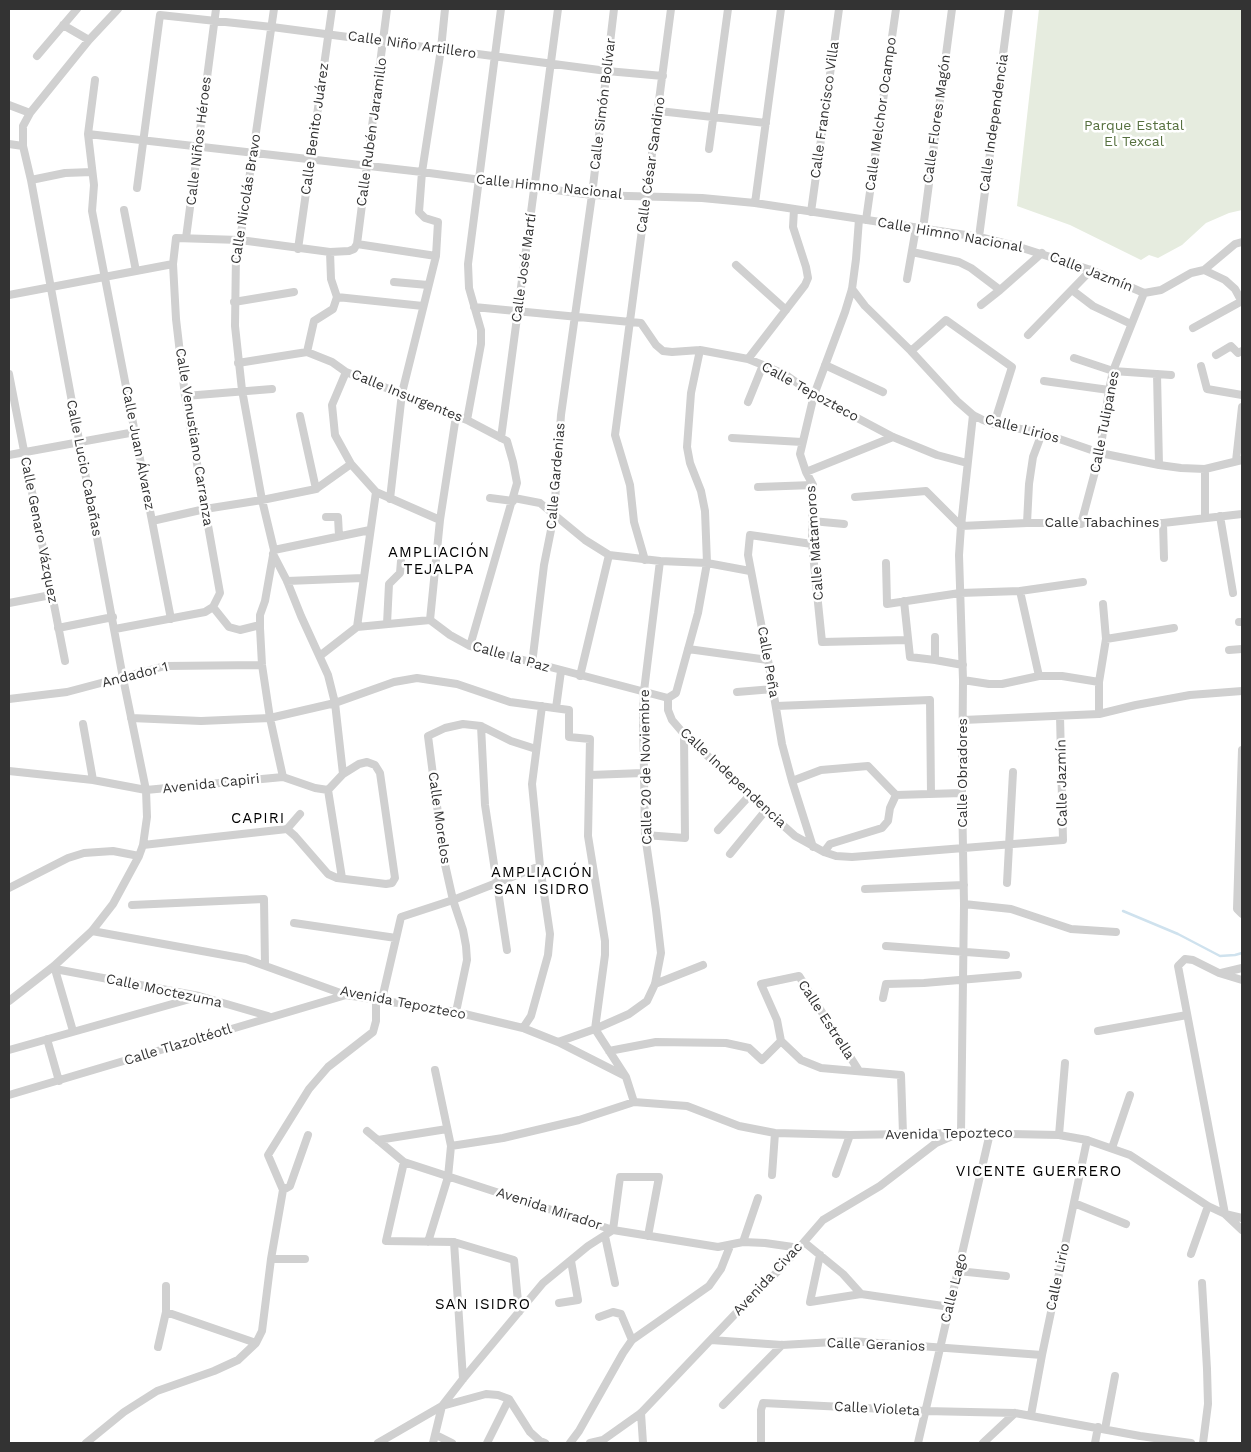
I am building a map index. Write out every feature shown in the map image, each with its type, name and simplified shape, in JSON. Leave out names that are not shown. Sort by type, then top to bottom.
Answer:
[{"type":"street","points":[[37,56],[77,9]]},
{"type":"street","points":[[9,105],[30,113],[89,40],[118,9]]},
{"type":"street","name":"Calle Niños Héroes","points":[[174,264],[176,238],[186,238],[216,9]]},
{"type":"street","name":"Calle Nicolás Bravo","points":[[273,552],[242,390],[238,363],[234,302],[236,254],[254,153],[274,9]]},
{"type":"street","name":"Calle Benito Juárez","points":[[298,248],[332,9]]},
{"type":"street","name":"Calle Rubén Jaramillo","points":[[357,244],[388,9]]},
{"type":"street","points":[[390,499],[402,393],[436,256],[438,222],[425,218],[419,212],[422,172],[442,49],[445,9]]},
{"type":"street","points":[[467,420],[480,344],[479,320],[468,288],[468,264],[501,9]]},
{"type":"street","name":"Calle José Martí","points":[[504,439],[558,9]]},
{"type":"street","name":"Calle Simón Bolívar","points":[[574,317],[592,194],[614,9]]},
{"type":"street","name":"Calle César Sandino","points":[[630,322],[671,9]]},
{"type":"street","points":[[709,149],[728,9]]},
{"type":"street","points":[[755,203],[781,9]]},
{"type":"street","name":"Calle Francisco Villa","points":[[811,212],[839,9]]},
{"type":"street","name":"Calle Melchor Ocampo","points":[[863,220],[896,9]]},
{"type":"street","name":"Calle Flores Magón","points":[[907,279],[919,228],[952,9]]},
{"type":"street","name":"Calle Independencia","points":[[978,237],[1009,9]]},
{"type":"street","name":"Calle Niño Artillero","points":[[143,140],[160,15],[329,34],[607,71],[663,76]]},
{"type":"street","points":[[63,26],[89,40]]},
{"type":"street","name":"Calle Juan Álvarez","points":[[95,80],[88,134],[94,186],[92,211],[171,619]]},
{"type":"street","points":[[659,111],[766,122]]},
{"type":"street","name":"Calle Lucio Cabañas","points":[[30,113],[23,126],[23,146],[31,180],[123,678],[146,790]]},
{"type":"street","name":"Calle Himno Nacional","points":[[88,134],[422,172],[592,194],[702,198],[755,203],[978,237],[1042,253]]},
{"type":"street","points":[[137,188],[143,140]]},
{"type":"street","points":[[9,144],[23,146]]},
{"type":"street","points":[[31,180],[65,173],[92,172]]},
{"type":"street","points":[[748,359],[805,285],[808,278],[793,227],[794,209]]},
{"type":"street","points":[[124,210],[136,270]]},
{"type":"street","name":"Calle Matamoros","points":[[863,220],[852,289],[814,395],[800,454],[806,472],[814,486],[812,544],[822,642],[908,640]]},
{"type":"street","points":[[186,238],[240,240],[330,252],[349,251],[357,244],[436,256]]},
{"type":"street","name":"Calle Jazmín","points":[[1042,253],[1091,270],[1144,293],[1161,290],[1191,273],[1204,270],[1235,244],[1242,242]]},
{"type":"street","points":[[238,363],[307,352],[314,321],[333,310],[337,297],[331,279],[330,252]]},
{"type":"street","points":[[912,252],[959,262],[971,268],[1000,290]]},
{"type":"street","points":[[981,305],[1042,253]]},
{"type":"street","points":[[9,294],[174,264]]},
{"type":"street","name":"Calle Venustiano Carranza","points":[[174,264],[176,319],[185,396],[220,594],[213,607]]},
{"type":"street","points":[[736,265],[786,310]]},
{"type":"street","points":[[1028,335],[1091,270]]},
{"type":"street","points":[[1193,328],[1242,301],[1225,280],[1204,270]]},
{"type":"street","points":[[394,282],[428,284]]},
{"type":"street","name":"Calle Lirios","points":[[852,289],[865,306],[911,351],[957,401],[973,415],[994,424],[1042,433],[1100,453],[1159,465],[1205,469],[1239,460]]},
{"type":"street","points":[[1072,290],[1093,306],[1132,324]]},
{"type":"street","points":[[234,302],[294,292]]},
{"type":"street","name":"Calle Tulipanes","points":[[1081,524],[1100,453],[1109,390],[1114,371],[1144,293]]},
{"type":"street","points":[[337,297],[423,306]]},
{"type":"street","points":[[474,308],[519,310],[630,322],[615,435],[630,485],[634,522],[645,560]]},
{"type":"street","name":"Calle Gardenias","points":[[532,664],[544,565],[554,515],[561,415],[574,317]]},
{"type":"street","points":[[911,351],[946,320],[1012,367],[994,424]]},
{"type":"street","name":"Calle Tepozteco","points":[[630,322],[641,323],[656,345],[663,351],[700,350],[748,359],[786,375],[814,395],[893,437],[937,455],[967,463]]},
{"type":"street","points":[[1216,355],[1231,346],[1238,354],[1242,352]]},
{"type":"street","points":[[668,698],[676,693],[698,613],[707,563],[705,510],[701,491],[690,463],[688,447],[691,393],[700,350]]},
{"type":"street","name":"Calle Insurgentes","points":[[307,352],[332,362],[346,372],[467,420],[504,439]]},
{"type":"street","points":[[1074,358],[1114,371],[1171,375]]},
{"type":"street","points":[[748,402],[763,365]]},
{"type":"street","points":[[825,365],[883,392]]},
{"type":"street","points":[[1202,366],[1207,389],[1242,395]]},
{"type":"street","points":[[346,372],[332,405],[335,435],[351,464],[376,492],[440,520]]},
{"type":"street","name":"Calle Genaro Vázquez","points":[[9,374],[65,662]]},
{"type":"street","points":[[1158,374],[1159,465]]},
{"type":"street","points":[[1044,381],[1109,390]]},
{"type":"street","points":[[185,396],[272,388]]},
{"type":"street","points":[[1239,460],[1242,407]]},
{"type":"street","name":"Calle Obradores","points":[[961,1132],[964,881],[960,526],[973,415]]},
{"type":"street","points":[[300,416],[316,488]]},
{"type":"street","points":[[321,655],[357,627],[430,620],[440,520],[456,416]]},
{"type":"street","points":[[9,454],[135,432]]},
{"type":"street","points":[[1028,523],[1028,484],[1033,457],[1042,433]]},
{"type":"street","points":[[806,472],[893,437]]},
{"type":"street","points":[[732,438],[802,442]]},
{"type":"street","points":[[470,646],[514,499],[517,483],[513,462],[504,439]]},
{"type":"street","points":[[152,521],[316,488],[351,464]]},
{"type":"street","points":[[1205,469],[1205,518]]},
{"type":"street","points":[[758,487],[814,486]]},
{"type":"street","points":[[855,497],[926,491],[960,526]]},
{"type":"street","points":[[357,627],[376,492]]},
{"type":"street","points":[[490,498],[540,503],[584,540],[609,555],[645,560],[707,563],[750,571]]},
{"type":"street","name":"Calle Tabachines","points":[[960,526],[1028,523],[1163,523],[1242,514]]},
{"type":"street","points":[[1220,516],[1233,593]]},
{"type":"street","points":[[326,517],[338,517],[339,536]]},
{"type":"street","points":[[812,521],[844,524]]},
{"type":"street","points":[[1163,523],[1164,558]]},
{"type":"street","points":[[273,552],[370,530]]},
{"type":"street","name":"Calle Peña","points":[[812,544],[750,535],[748,555],[782,744],[813,847]]},
{"type":"street","points":[[273,552],[301,616],[321,655],[328,675],[335,703],[343,774]]},
{"type":"street","points":[[273,552],[265,601],[260,615],[260,625],[262,665],[270,718],[283,776]]},
{"type":"street","points":[[580,676],[609,555]]},
{"type":"street","points":[[388,624],[389,584],[400,573],[401,561]]},
{"type":"street","name":"Calle 20 de Noviembre","points":[[596,1031],[629,1014],[647,1002],[655,984],[661,953],[645,835],[643,773],[644,691],[660,561]]},
{"type":"street","points":[[886,563],[887,604],[960,593],[1020,591],[1083,582]]},
{"type":"street","points":[[287,582],[363,578]]},
{"type":"street","points":[[1020,591],[1039,676]]},
{"type":"street","points":[[9,603],[51,594]]},
{"type":"street","points":[[904,601],[910,657],[963,665]]},
{"type":"street","points":[[1099,714],[1099,682],[1106,639],[1103,604]]},
{"type":"street","points":[[115,629],[205,612],[213,607],[229,627],[240,630],[260,625]]},
{"type":"street","points":[[58,628],[113,617]]},
{"type":"street","name":"Calle la Paz","points":[[430,620],[450,635],[470,646],[532,664],[668,698]]},
{"type":"street","points":[[1106,639],[1174,628]]},
{"type":"street","points":[[935,637],[935,660]]},
{"type":"street","points":[[688,649],[768,660]]},
{"type":"street","points":[[1229,650],[1242,649]]},
{"type":"street","name":"Andador 1","points":[[9,699],[67,692],[165,666],[262,665]]},
{"type":"street","points":[[556,708],[562,671]]},
{"type":"street","points":[[963,680],[1002,684],[1039,676],[1069,677],[1099,682]]},
{"type":"street","points":[[131,718],[201,721],[270,718],[335,703],[379,686],[409,678],[457,684],[510,702],[569,710],[569,736],[590,739],[588,839],[605,941],[596,1031],[626,1076],[634,1102],[579,1120],[503,1138],[451,1146]]},
{"type":"street","points":[[737,692],[773,689]]},
{"type":"street","points":[[963,720],[1099,714],[1136,705],[1190,696],[1242,691]]},
{"type":"street","name":"Calle Independencia","points":[[668,698],[668,710],[672,720],[684,734],[795,836],[813,847],[836,856],[852,857],[963,848]]},
{"type":"street","points":[[776,706],[930,700],[931,794]]},
{"type":"street","points":[[523,1028],[531,1016],[548,955],[550,934],[540,866],[532,784],[542,706]]},
{"type":"street","name":"Calle Jazmín","points":[[963,848],[1063,840],[1060,716]]},
{"type":"street","points":[[83,724],[93,780]]},
{"type":"street","name":"Calle Morelos","points":[[456,1012],[467,952],[444,860],[428,736],[445,728],[463,724],[481,726],[511,741],[536,749]]},
{"type":"street","points":[[481,726],[488,826],[507,950]]},
{"type":"street","points":[[645,835],[685,838],[684,734]]},
{"type":"street","points":[[1240,911],[1242,750]]},
{"type":"street","points":[[143,844],[287,830],[295,836],[328,874],[342,878],[386,884],[392,883],[395,878],[380,773],[375,765],[367,762],[359,764],[343,774],[328,790],[342,878]]},
{"type":"street","points":[[792,781],[822,770],[868,766],[896,795],[962,793]]},
{"type":"street","points":[[9,771],[93,780],[146,790]]},
{"type":"street","points":[[1007,882],[1013,772]]},
{"type":"street","points":[[590,775],[643,773]]},
{"type":"street","name":"Avenida Capiri","points":[[9,1002],[55,968],[92,932],[113,904],[139,856],[143,844],[147,818],[146,790],[283,776],[315,788],[328,790]]},
{"type":"street","points":[[718,830],[750,795]]},
{"type":"street","points":[[824,852],[830,844],[882,828],[888,821],[890,808],[896,795]]},
{"type":"street","points":[[730,854],[766,810]]},
{"type":"street","points":[[287,830],[300,814]]},
{"type":"street","points":[[9,888],[68,858],[84,853],[113,851],[139,856]]},
{"type":"street","points":[[86,1443],[124,1412],[157,1391],[214,1372],[238,1360],[256,1344],[262,1331],[271,1259],[283,1190],[268,1155],[309,1090],[328,1067],[373,1032],[379,999],[401,917],[453,900],[540,866]]},
{"type":"street","points":[[865,889],[964,881]]},
{"type":"street","points":[[132,905],[264,899],[265,965]]},
{"type":"street","points":[[964,904],[1011,909],[1071,929],[1116,932]]},
{"type":"street","points":[[294,923],[396,938]]},
{"type":"street","name":"Avenida Tepozteco","points":[[92,932],[246,959],[346,995],[456,1012],[523,1028],[558,1042],[626,1076]]},
{"type":"street","points":[[886,946],[1006,955]]},
{"type":"street","points":[[1242,980],[1219,973],[1193,960],[1185,959],[1178,966],[1225,1214],[1242,1218]]},
{"type":"street","points":[[655,984],[703,965]]},
{"type":"street","points":[[55,968],[73,1031]]},
{"type":"street","name":"Calle Moctezuma","points":[[55,968],[198,996],[271,1017]]},
{"type":"street","points":[[1219,973],[1242,968]]},
{"type":"street","points":[[883,998],[886,984],[1018,975]]},
{"type":"street","name":"Calle Estrella","points":[[781,1041],[777,1020],[761,984],[799,976],[859,1071]]},
{"type":"street","name":"Calle Tlazoltéotl","points":[[9,1095],[346,995]]},
{"type":"street","points":[[9,1050],[198,996]]},
{"type":"street","points":[[1098,1031],[1187,1015]]},
{"type":"street","points":[[558,1042],[596,1031]]},
{"type":"street","points":[[47,1039],[59,1081]]},
{"type":"street","points":[[609,1051],[656,1042],[726,1043],[749,1048],[762,1060],[781,1041],[801,1060],[821,1068],[901,1075],[903,1134]]},
{"type":"street","points":[[1059,1135],[1064,1063]]},
{"type":"street","points":[[428,1242],[448,1177],[451,1146],[435,1070]]},
{"type":"street","points":[[1112,1148],[1130,1095]]},
{"type":"street","name":"Avenida Tepozteco","points":[[634,1102],[687,1106],[739,1126],[775,1133],[850,1135],[961,1132],[1059,1135],[1087,1140],[1130,1155],[1208,1206],[1225,1214],[1242,1230]]},
{"type":"street","points":[[378,1140],[447,1129]]},
{"type":"street","name":"Avenida Mirador","points":[[367,1131],[404,1162],[613,1230],[718,1247],[743,1242],[802,1245]]},
{"type":"street","name":"Avenida Civac","points":[[590,1443],[603,1440],[641,1413],[802,1245],[822,1220],[880,1186],[936,1143],[961,1132]]},
{"type":"street","points":[[772,1175],[775,1133]]},
{"type":"street","name":"Calle Lago","points":[[918,1443],[990,1133]]},
{"type":"street","points":[[283,1190],[290,1186],[308,1135]]},
{"type":"street","points":[[836,1174],[850,1135]]},
{"type":"street","name":"Calle Lirio","points":[[1031,1415],[1087,1140]]},
{"type":"street","points":[[404,1162],[386,1242],[454,1242],[514,1260],[518,1312]]},
{"type":"street","points":[[433,1443],[442,1406],[518,1312],[543,1283],[588,1246],[613,1230],[620,1177],[658,1177],[648,1236]]},
{"type":"street","points":[[743,1242],[758,1198]]},
{"type":"street","points":[[1074,1202],[1126,1224]]},
{"type":"street","points":[[1191,1254],[1208,1206]]},
{"type":"street","points":[[605,1236],[615,1283]]},
{"type":"street","points":[[454,1242],[462,1379]]},
{"type":"street","points":[[802,1245],[820,1255],[843,1274],[861,1294]]},
{"type":"street","points":[[570,1443],[579,1431],[632,1340],[709,1286],[721,1269],[730,1246]]},
{"type":"street","points":[[820,1255],[810,1302],[861,1294],[950,1306]]},
{"type":"street","points":[[271,1259],[305,1260]]},
{"type":"street","points":[[559,1303],[578,1300],[571,1260]]},
{"type":"street","points":[[958,1272],[1006,1276]]},
{"type":"street","points":[[1202,1283],[1208,1404],[1203,1443]]},
{"type":"street","points":[[158,1347],[166,1312],[166,1286]]},
{"type":"street","points":[[166,1312],[256,1344]]},
{"type":"street","points":[[600,1317],[613,1312],[621,1314],[632,1340]]},
{"type":"street","name":"Calle Geranios","points":[[711,1340],[782,1345],[851,1342],[1042,1355]]},
{"type":"street","points":[[724,1405],[782,1345]]},
{"type":"street","points":[[1095,1443],[1116,1376]]},
{"type":"street","points":[[378,1443],[442,1406],[486,1394],[498,1395],[509,1399],[530,1432],[545,1443]]},
{"type":"street","points":[[486,1443],[509,1399]]},
{"type":"street","name":"Calle Violeta","points":[[761,1443],[761,1410],[763,1403],[1031,1415]]},
{"type":"street","points":[[641,1413],[643,1443]]},
{"type":"street","points":[[982,1443],[1015,1413]]},
{"type":"street","points":[[1031,1415],[1162,1441],[1191,1443]]},
{"type":"street","points":[[436,1434],[452,1443]]},
{"type":"green space","name":"Parque Estatal El Texcal","points":[[1039,9],[1242,9],[1242,210],[1229,213],[1206,223],[1182,245],[1158,258],[1149,255],[1141,260],[1070,225],[1017,206]]},
{"type":"waterway","points":[[1123,911],[1178,934],[1220,956],[1242,953]]},
{"type":"district","name":"AMPLIACIÓN TEJALPA","points":[[439,562]]},
{"type":"district","name":"CAPIRI","points":[[258,819]]},
{"type":"district","name":"AMPLIACIÓN SAN ISIDRO","points":[[542,882]]},
{"type":"district","name":"VICENTE GUERRERO","points":[[1039,1172]]},
{"type":"district","name":"SAN ISIDRO","points":[[483,1305]]}]
